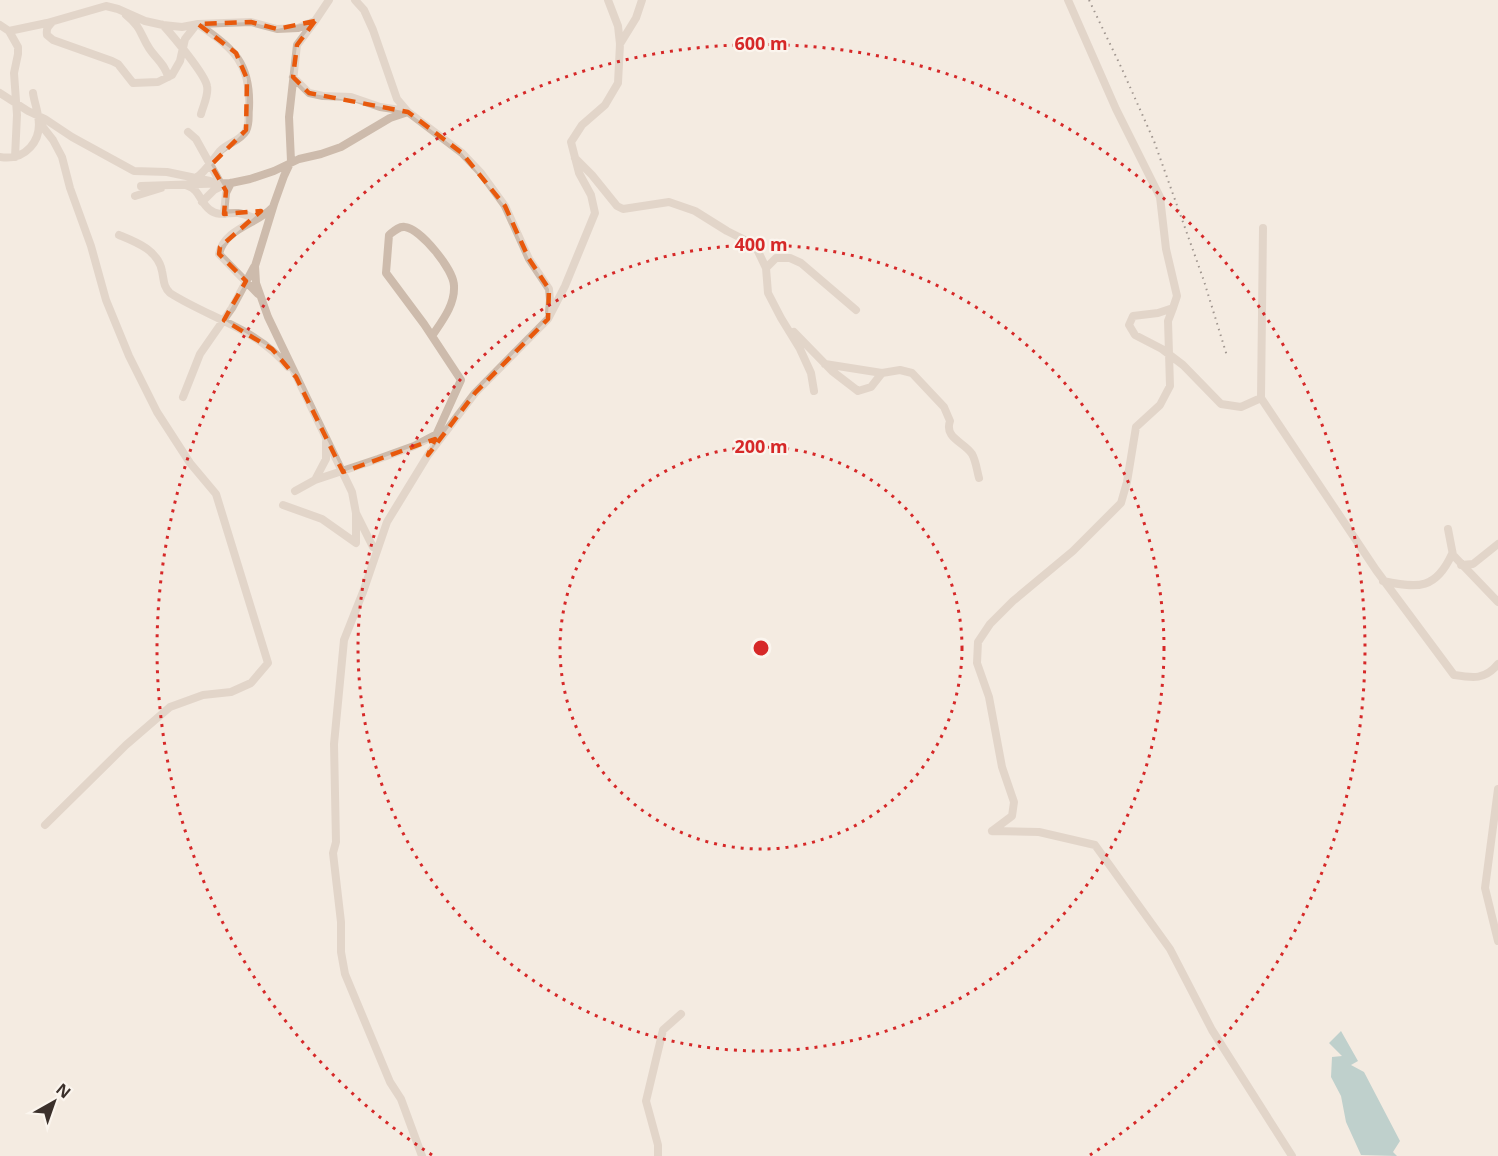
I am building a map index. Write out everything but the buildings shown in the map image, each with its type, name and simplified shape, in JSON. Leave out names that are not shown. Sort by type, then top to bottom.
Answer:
[{"type":"street","points":[[183,397],[200,354],[224,320],[255,266],[273,207],[291,162],[289,117],[297,45],[329,0]]},
{"type":"street","points":[[355,0],[364,10],[373,30],[397,99],[408,112],[462,153],[481,173],[505,206],[529,260],[549,289],[548,319]]},
{"type":"street","points":[[422,1156],[401,1099],[390,1082],[345,974],[341,952],[341,922],[333,853],[336,842],[334,744],[344,640],[387,522],[428,455],[475,393],[548,319],[565,286],[595,213],[591,195],[573,156],[571,142],[582,125],[605,105],[618,83],[620,44],[618,26],[608,0]]},
{"type":"street","points":[[620,44],[636,18],[642,0]]},
{"type":"street","points":[[1068,0],[1116,109],[1160,197],[1166,249],[1177,296],[1168,321],[1170,386],[1160,405],[1136,427],[1127,482],[1121,503],[1073,551],[1013,601],[990,624],[978,642],[977,663],[989,697],[1002,767],[1014,802],[1012,816],[992,831],[1039,832],[1095,845],[1170,949],[1212,1030],[1292,1156]]},
{"type":"street","points":[[9,31],[52,22],[106,6],[145,21],[182,27],[197,24],[251,22],[277,29],[298,28],[315,21]]},
{"type":"street","points":[[118,9],[142,31],[149,48],[164,65],[168,77]]},
{"type":"street","points":[[52,22],[46,30],[52,40],[118,64],[133,83],[158,82],[168,77],[177,68],[185,39],[197,24]]},
{"type":"street","points":[[184,184],[197,178],[211,165],[219,152],[242,136],[249,123],[247,80],[242,62],[236,53],[197,24]]},
{"type":"street","points":[[0,25],[9,31],[18,47],[14,73],[17,115],[15,157]]},
{"type":"street","points":[[163,25],[198,69],[207,87],[201,114]]},
{"type":"street","points":[[293,77],[309,93],[351,97],[380,108],[408,112]]},
{"type":"street","points":[[0,93],[134,171],[168,172],[226,184]]},
{"type":"street","points":[[33,93],[42,126],[62,157],[106,300],[129,356],[163,420],[190,464],[216,494],[268,663],[251,683],[231,692],[203,695],[170,707],[126,745],[45,825]]},
{"type":"street","points":[[202,202],[214,190],[226,184],[274,171],[291,162],[341,147],[390,118],[408,112]]},
{"type":"street","points":[[0,158],[15,157],[29,150],[37,136],[38,116]]},
{"type":"street","points":[[188,132],[196,139],[211,165],[226,184],[224,214]]},
{"type":"street","points":[[573,156],[617,206],[623,209],[669,202],[695,211],[755,245],[766,268],[768,293],[779,316],[801,349],[811,373],[814,391]]},
{"type":"street","points":[[184,184],[196,190],[210,211],[224,214],[239,213],[257,219]]},
{"type":"street","points":[[141,186],[226,184]]},
{"type":"street","points":[[135,196],[165,186]]},
{"type":"street","points":[[259,295],[219,254],[220,247],[229,236],[273,207]]},
{"type":"street","points":[[428,455],[462,380],[386,273],[389,235],[398,228],[405,227],[412,230],[432,247],[450,270],[454,284],[452,301],[432,336]]},
{"type":"street","points":[[1263,228],[1261,399],[1383,581],[1454,675],[1475,678],[1498,664]]},
{"type":"street","points":[[119,235],[140,244],[152,254],[161,267],[164,285],[170,293],[224,320],[272,350],[296,377]]},
{"type":"street","points":[[766,268],[776,258],[790,258],[801,263],[856,310]]},
{"type":"street","points":[[255,266],[259,295],[352,492],[356,513],[356,543],[322,519],[283,505]]},
{"type":"street","points":[[1173,308],[1158,313],[1133,316],[1129,325],[1135,335],[1168,353],[1221,404],[1241,407],[1261,399]]},
{"type":"street","points":[[779,316],[825,364],[858,391],[871,387],[882,374]]},
{"type":"street","points":[[825,364],[882,374],[900,370],[912,373],[944,406],[950,421],[948,427],[951,437],[964,445],[973,455],[979,478]]},
{"type":"street","points":[[295,491],[315,480],[414,446],[437,434]]},
{"type":"street","points":[[315,480],[326,459],[326,435]]},
{"type":"street","points":[[356,513],[373,547]]},
{"type":"street","points":[[1448,529],[1452,554],[1498,602]]},
{"type":"street","points":[[1461,565],[1473,564],[1498,544]]},
{"type":"street","points":[[1383,581],[1421,586],[1434,581],[1445,569],[1452,554]]},
{"type":"street","points":[[1498,789],[1485,888],[1498,941]]},
{"type":"street","points":[[658,1156],[658,1145],[646,1101],[663,1030],[681,1014]]},
{"type":"highlighted area","points":[[315,21],[297,45],[293,77],[309,93],[408,112],[462,153],[505,206],[529,259],[549,289],[548,319],[475,393],[428,455],[435,439],[343,472],[296,377],[272,349],[224,320],[246,281],[219,254],[220,247],[261,211],[224,214],[226,191],[211,165],[246,130],[247,79],[236,53],[198,24],[251,22],[277,29]]},
{"type":"water","points":[[1341,1031],[1358,1061],[1351,1065],[1364,1072],[1400,1141],[1393,1152],[1397,1156],[1361,1155],[1346,1122],[1341,1096],[1331,1077],[1332,1057],[1342,1056],[1329,1043]]},
{"type":"railway","points":[[1089,0],[1154,141],[1204,281],[1227,356]]}]
